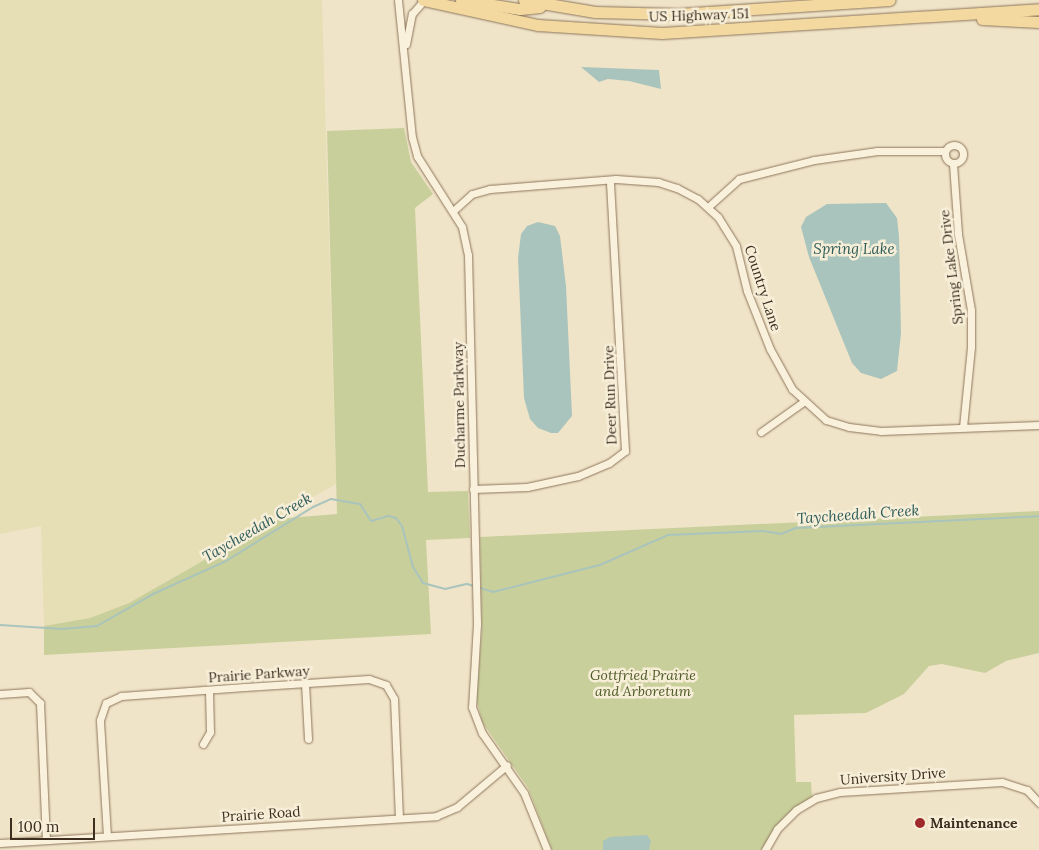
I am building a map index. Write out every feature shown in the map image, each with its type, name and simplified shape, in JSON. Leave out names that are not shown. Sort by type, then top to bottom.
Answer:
[{"type":"main road","name":"US Highway 151","points":[[423,0],[538,25],[662,33],[1039,9]]},
{"type":"main road","points":[[461,0],[520,9],[552,6]]},
{"type":"main road","name":"US Highway 151","points":[[524,0],[595,12],[678,14],[890,0]]},
{"type":"main road","points":[[923,17],[1039,22]]},
{"type":"street","name":"Ducharme Parkway","points":[[398,0],[405,49],[412,137],[417,156],[462,227],[468,255],[476,570],[472,707],[482,733],[506,765],[531,807],[547,850]]},
{"type":"street","name":"Ducharme Parkway","points":[[405,49],[412,14],[423,0]]},
{"type":"street","name":"Spring Lake Drive","points":[[708,207],[739,179],[814,160],[877,151],[945,151],[953,145],[962,149],[963,155],[954,164],[958,234],[971,310],[971,347],[963,428]]},
{"type":"street","points":[[945,151],[945,157],[954,164]]},
{"type":"street","name":"Country Lane","points":[[453,211],[472,194],[490,189],[610,180],[658,182],[691,195],[718,217],[736,246],[748,292],[770,349],[802,402],[826,420],[849,427],[881,431],[1039,424]]},
{"type":"street","name":"Deer Run Drive","points":[[473,489],[527,487],[578,476],[609,463],[625,451],[610,180]]},
{"type":"street","points":[[761,432],[802,402]]},
{"type":"street","name":"Prairie Parkway","points":[[107,836],[100,716],[108,702],[124,696],[305,683],[372,679],[384,683],[391,692],[399,818]]},
{"type":"street","points":[[305,683],[308,739]]},
{"type":"street","points":[[202,744],[210,732],[208,690]]},
{"type":"street","points":[[0,694],[27,692],[38,699],[43,745],[46,840]]},
{"type":"street","name":"Prairie Road","points":[[0,843],[436,816],[449,811],[506,765]]},
{"type":"street","name":"University Drive","points":[[765,850],[780,826],[796,810],[816,798],[840,792],[1002,782],[1022,787],[1039,803]]},
{"type":"shaded area","points":[[0,0],[322,0],[336,484],[129,603],[90,618],[44,626],[41,526],[0,534]]},
{"type":"green space","points":[[404,128],[411,162],[433,194],[415,208],[428,492],[468,491],[470,538],[426,540],[431,634],[44,655],[44,626],[90,618],[129,603],[276,519],[337,514],[327,131]]},
{"type":"green space","name":"Gottfried Prairie and Arboretum","points":[[1039,511],[1039,653],[1006,661],[985,673],[942,664],[929,666],[904,694],[866,713],[794,715],[796,782],[811,782],[812,797],[784,817],[761,850],[552,850],[528,788],[482,722],[476,698],[482,632],[480,537]]},
{"type":"water","points":[[581,67],[659,70],[661,89],[629,81],[608,79],[599,82]]},
{"type":"water","name":"Spring Lake","points":[[886,203],[897,218],[901,333],[897,371],[881,379],[861,373],[852,363],[809,257],[801,227],[806,217],[827,204]]},
{"type":"water","points":[[538,222],[555,226],[560,236],[566,286],[572,416],[558,433],[551,433],[538,428],[530,419],[524,398],[518,258],[521,234],[527,226]]},
{"type":"water","points":[[647,835],[651,841],[649,850],[603,850],[603,841],[610,837]]},
{"type":"waterway","name":"Taycheedah Creek","points":[[0,625],[62,629],[97,626],[153,594],[226,561],[313,507],[331,499],[360,504],[371,521],[389,516],[396,518],[402,526],[413,567],[423,583],[445,589],[467,584],[493,592],[600,565],[668,535],[763,531],[781,534],[796,528],[1039,516]]},
{"type":"place","name":"Maintenance","points":[[920,823]]}]
